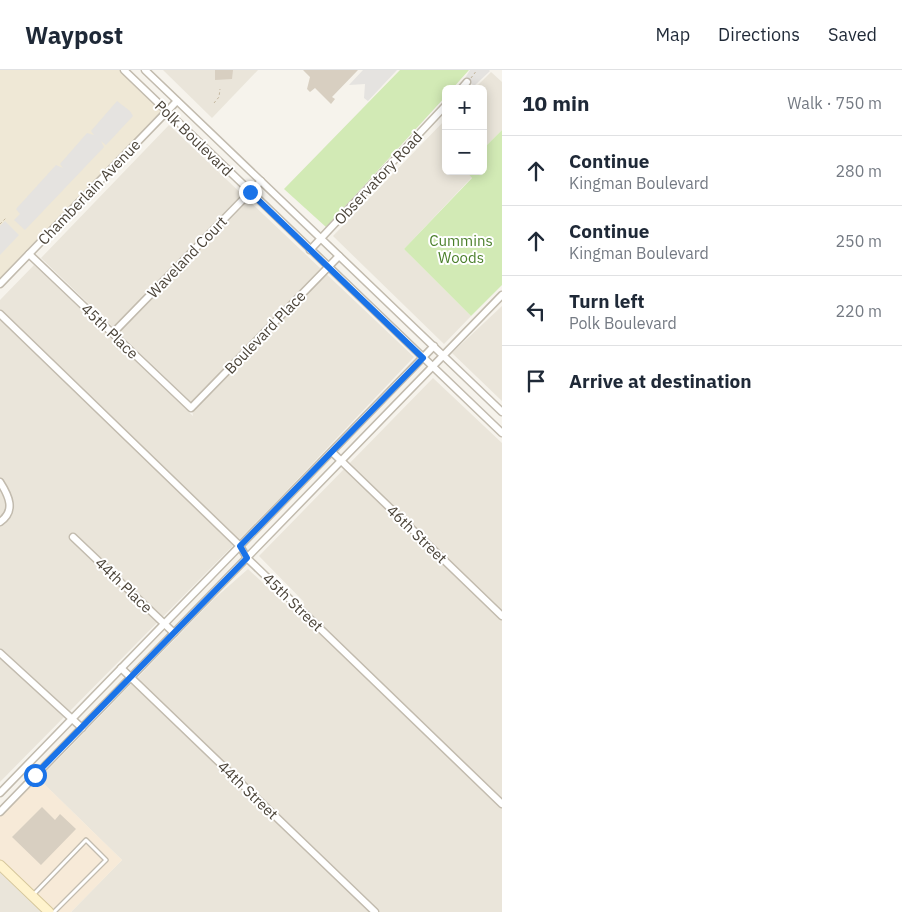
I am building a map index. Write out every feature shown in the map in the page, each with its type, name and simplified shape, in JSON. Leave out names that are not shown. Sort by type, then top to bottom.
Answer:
[{"type":"street","name":"Polk Boulevard","points":[[124,70],[502,433]]},
{"type":"street","name":"Polk Boulevard","points":[[145,70],[502,412]]},
{"type":"street","name":"Chamberlain Avenue","points":[[0,284],[177,101]]},
{"type":"street","name":"Observatory Road","points":[[310,250],[442,110]]},
{"type":"street","name":"Waveland Court","points":[[113,333],[260,181]]},
{"type":"street","name":"45th Place","points":[[29,254],[192,408]]},
{"type":"street","name":"Boulevard Place","points":[[192,408],[340,256]]},
{"type":"street","points":[[0,812],[502,296]]},
{"type":"street","name":"45th Street","points":[[0,314],[240,546],[247,558],[502,804]]},
{"type":"street","points":[[0,793],[434,346]]},
{"type":"street","name":"46th Street","points":[[332,452],[502,616]]},
{"type":"street","points":[[0,482],[8,495],[10,504],[9,512],[0,522]]},
{"type":"street","name":"44th Place","points":[[73,537],[174,633]]},
{"type":"street","points":[[0,653],[82,728]]},
{"type":"street","name":"44th Street","points":[[121,668],[375,912]]},
{"type":"street","points":[[0,865],[49,912]]},
{"type":"lane","points":[[32,896],[86,840],[106,860],[54,912]]},
{"type":"path","points":[[467,82],[477,70]]},
{"type":"path","points":[[214,103],[219,97],[220,89]]},
{"type":"path","points":[[0,223],[6,218]]},
{"type":"shaded area","points":[[0,70],[124,70],[167,112],[0,284]]},
{"type":"shaded area","points":[[163,70],[258,70],[212,118]]},
{"type":"shaded area","points":[[363,70],[397,70],[368,101],[364,98],[365,84],[349,85]]},
{"type":"shaded area","points":[[470,70],[490,71],[475,85],[465,78]]},
{"type":"shaded area","points":[[491,72],[502,82],[502,130],[487,145],[487,85],[478,85]]},
{"type":"shaded area","points":[[117,101],[130,111],[133,116],[106,145],[101,141],[104,147],[25,230],[14,220],[20,214],[16,209],[56,165],[63,168],[60,164],[87,133],[94,135],[91,131]]},
{"type":"shaded area","points":[[442,123],[442,175],[470,175],[472,177],[404,249],[471,316],[444,344],[333,236]]},
{"type":"shaded area","points":[[169,125],[414,357],[271,507],[0,782],[0,300],[34,265],[193,416],[191,402],[41,258]]},
{"type":"shaded area","points":[[5,221],[19,235],[0,255],[0,226]]},
{"type":"shaded area","points":[[502,306],[502,401],[452,353]]},
{"type":"shaded area","points":[[433,378],[502,443],[502,912],[71,912],[122,860],[39,779],[214,599],[248,569],[294,612],[304,602],[259,556]]},
{"type":"shaded area","points":[[35,775],[122,860],[71,912],[49,912],[0,865],[0,812]]},
{"type":"shaded area","points":[[0,865],[49,912],[0,912]]},
{"type":"green space","points":[[400,70],[469,70],[456,85],[442,85],[442,100],[326,227],[284,189]]},
{"type":"green space","name":"Cummins Woods","points":[[502,130],[502,285],[471,316],[404,249],[472,178],[469,175],[487,175],[487,145]]},
{"type":"building","points":[[215,70],[233,70],[232,79],[215,80]]},
{"type":"building","points":[[303,70],[358,70],[332,97],[335,99],[331,104],[315,88],[310,92],[307,89],[310,77]]},
{"type":"building","points":[[42,807],[55,820],[60,814],[76,829],[41,865],[12,837]]},
{"type":"route","points":[[35,775],[247,558],[240,546],[423,358],[250,192]]}]
